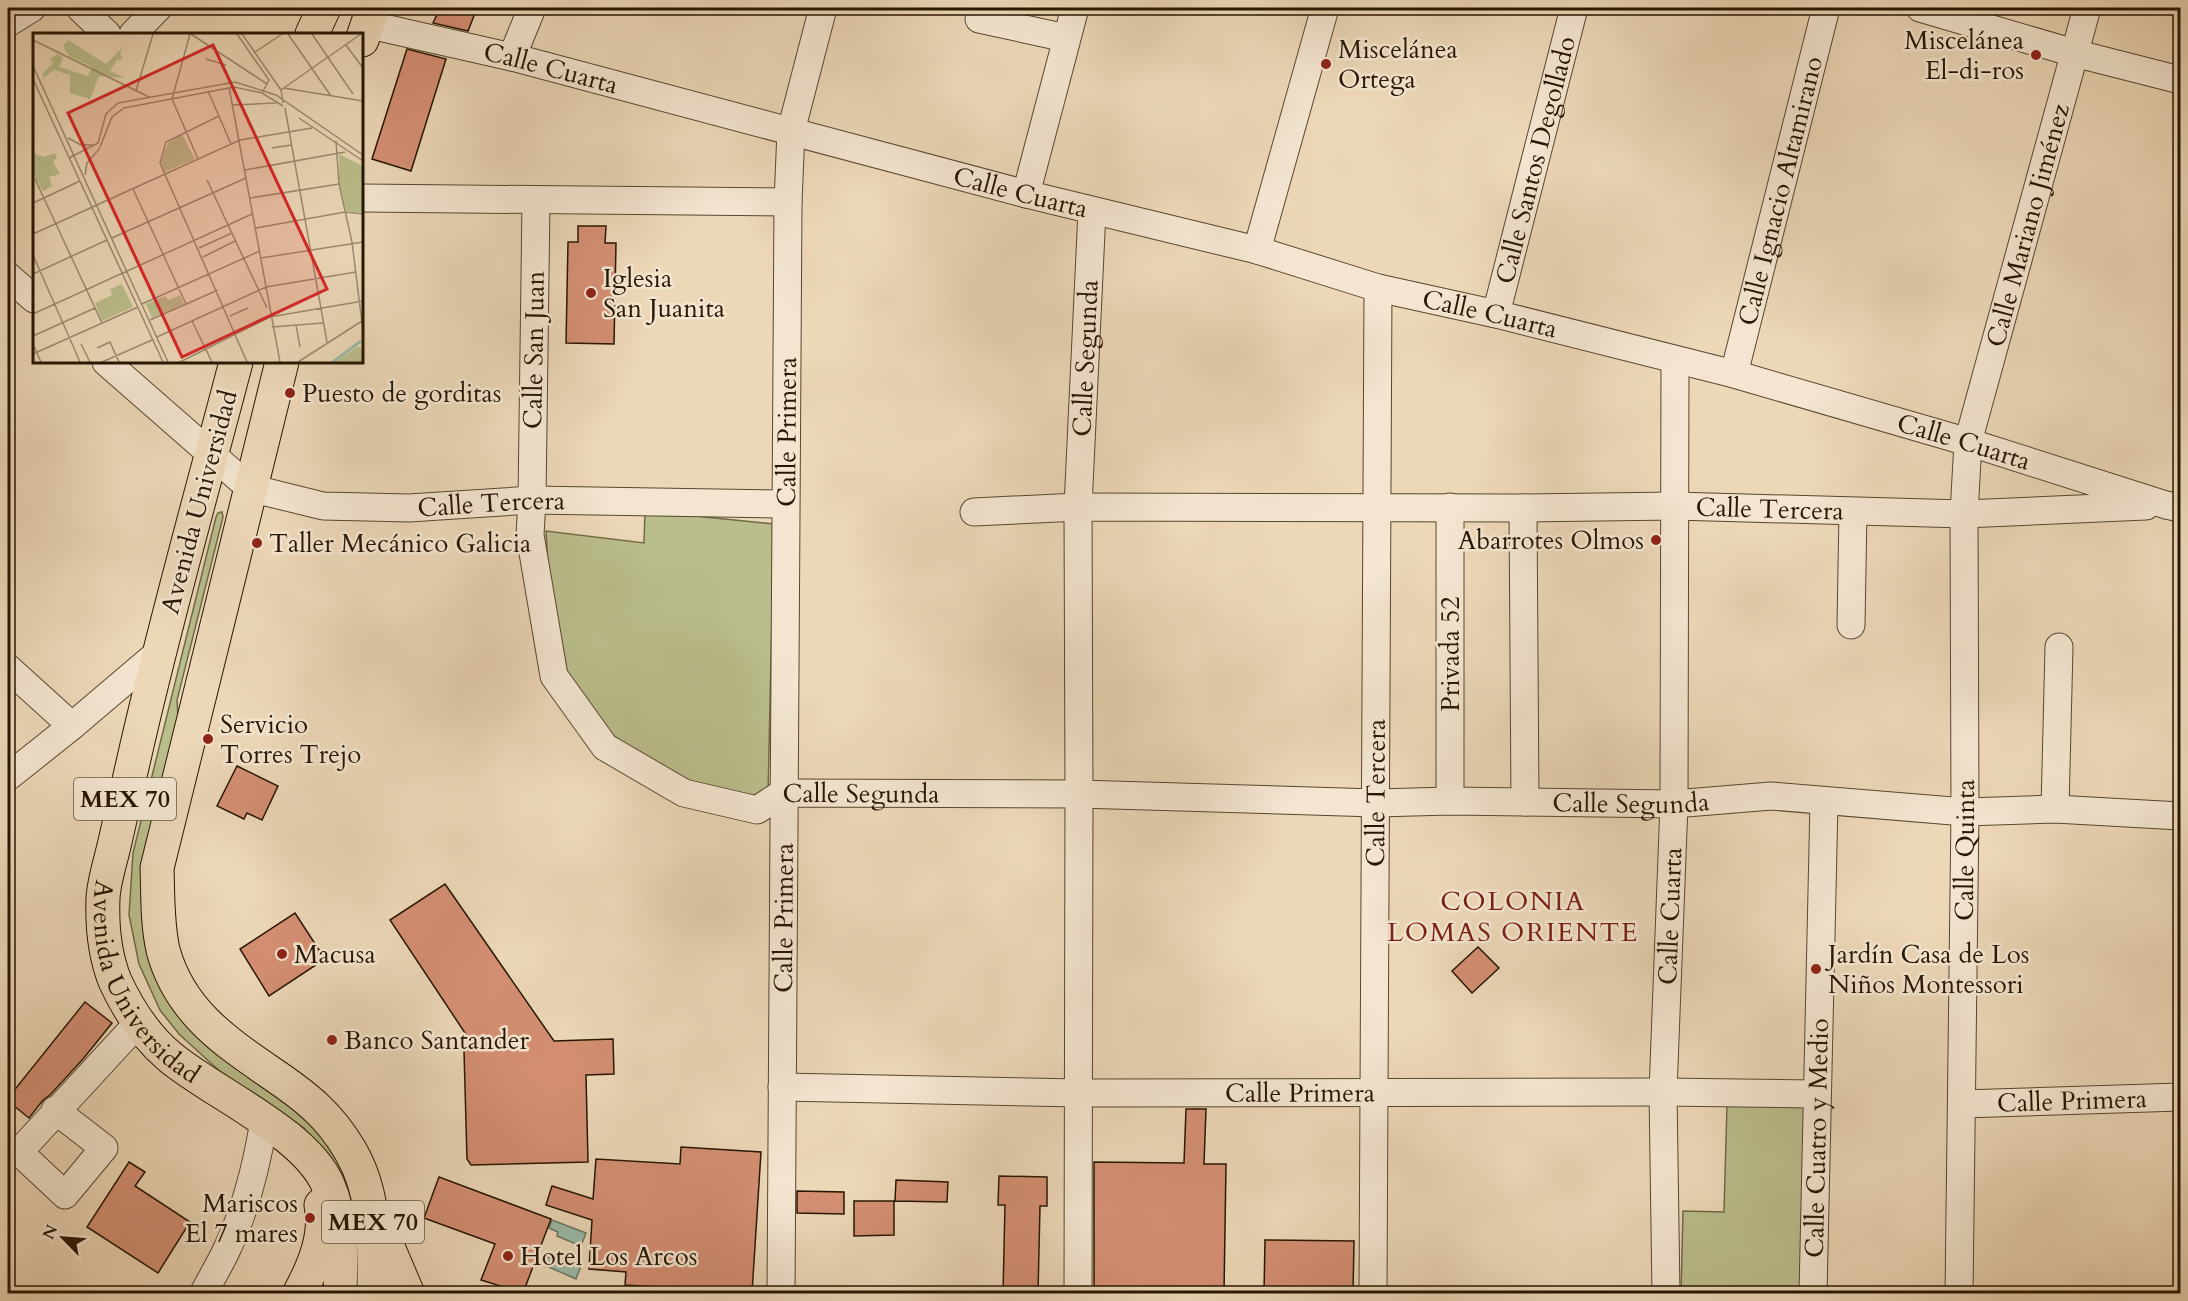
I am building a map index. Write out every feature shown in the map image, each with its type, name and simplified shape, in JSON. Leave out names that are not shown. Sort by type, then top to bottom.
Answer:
[{"type":"main road","points":[[312,33],[324,8]]},
{"type":"main road","name":"Avenida Universidad","points":[[236,363],[158,653],[103,897],[105,937],[115,979],[138,1023],[169,1057],[264,1120],[310,1156],[327,1182],[336,1207],[341,1246],[340,1293]]},
{"type":"main road","name":"Avenida Universidad","points":[[282,363],[158,868],[158,916],[163,949],[173,976],[183,995],[204,1023],[231,1046],[317,1106],[331,1122],[352,1154],[365,1185],[374,1227],[374,1293]]},
{"type":"main road","name":"MEX 70","points":[[299,1293],[316,1256],[321,1236],[322,1210],[310,1156]]},
{"type":"main road","points":[[365,1185],[384,1239],[408,1293]]},
{"type":"street","points":[[8,22],[32,8]]},
{"type":"street","points":[[80,8],[106,33]]},
{"type":"street","points":[[134,33],[158,8]]},
{"type":"street","points":[[512,57],[532,8]]},
{"type":"street","name":"Calle Primera","points":[[781,1293],[784,504],[788,202],[791,131],[823,8]]},
{"type":"street","points":[[1026,194],[1075,8]]},
{"type":"street","points":[[1257,250],[1325,8]]},
{"type":"street","name":"Calle Santos Degollado","points":[[1496,314],[1574,8]]},
{"type":"street","name":"Calle Ignacio Altamirano","points":[[1734,374],[1826,8]]},
{"type":"street","points":[[1920,8],[2074,54],[2181,80]]},
{"type":"street","name":"Calle Mariano Jiménez","points":[[1968,442],[2087,8]]},
{"type":"street","points":[[979,19],[1066,38]]},
{"type":"street","name":"Calle Cuarta","points":[[367,24],[512,57],[1026,194],[1257,250],[1378,288],[1496,314],[1734,374],[1968,442],[2173,507]]},
{"type":"street","points":[[363,198],[788,202]]},
{"type":"street","name":"Calle San Juan","points":[[532,500],[536,201]]},
{"type":"street","name":"Calle Segunda","points":[[1078,1293],[1078,507],[1092,211]]},
{"type":"street","points":[[8,276],[33,298]]},
{"type":"street","name":"Calle Tercera","points":[[1373,1293],[1378,288]]},
{"type":"street","name":"Calle Cuarta","points":[[1666,1293],[1663,1092],[1674,804],[1675,360]]},
{"type":"street","name":"Calle Tercera","points":[[107,363],[250,488],[323,506],[409,508],[532,500],[784,504]]},
{"type":"street","name":"Calle Quinta","points":[[1959,1293],[1965,812],[1964,514],[1968,442]]},
{"type":"street","name":"Calle Segunda","points":[[532,500],[530,535],[554,676],[605,747],[684,793],[757,810],[783,793],[1079,794],[1376,803],[1450,801],[1674,804],[1771,796],[1965,812],[2055,809],[2181,816]]},
{"type":"street","name":"Calle Tercera","points":[[974,512],[1078,507],[1675,506],[1964,514],[2173,507]]},
{"type":"street","name":"Privada 52","points":[[1450,507],[1450,801]]},
{"type":"street","points":[[1523,508],[1525,802]]},
{"type":"street","points":[[1851,625],[1853,512]]},
{"type":"street","points":[[2055,809],[2059,647]]},
{"type":"street","points":[[8,777],[158,653]]},
{"type":"street","points":[[8,668],[72,726]]},
{"type":"street","name":"Calle Cuatro y Medio","points":[[1813,1293],[1824,802]]},
{"type":"street","points":[[55,1110],[138,1023]]},
{"type":"street","name":"Calle Primera","points":[[782,1087],[1079,1093],[1816,1094]]},
{"type":"street","name":"Calle Primera","points":[[1962,1104],[2181,1097]]},
{"type":"street","points":[[203,1293],[228,1248],[246,1198],[259,1151],[264,1120]]},
{"type":"green space","points":[[645,511],[774,524],[768,795],[736,796],[677,778],[630,749],[592,717],[562,670],[551,619],[546,531],[644,543]]},
{"type":"green space","points":[[222,512],[223,517],[177,700],[179,732],[156,964],[333,1146],[355,1187],[364,1293],[353,1293],[320,1148],[304,1128],[225,1076],[179,1034],[160,1010],[139,964],[129,915],[133,853],[216,517]]},
{"type":"green space","points":[[1727,1105],[1806,1107],[1802,1293],[1681,1294],[1683,1211],[1724,1212]]},
{"type":"shaded area","points":[[552,1220],[586,1233],[581,1246],[557,1236],[558,1232],[549,1228]]},
{"type":"shaded area","points":[[545,1256],[555,1260],[557,1256],[581,1266],[576,1279],[542,1264]]},
{"type":"building","points":[[440,8],[477,8],[468,31],[433,23]]},
{"type":"building","points":[[407,49],[446,59],[411,171],[372,159]]},
{"type":"building","name":"Iglesia San Juanita","points":[[578,226],[606,226],[605,243],[616,243],[614,344],[566,343],[568,242],[578,242]]},
{"type":"building","points":[[237,766],[278,786],[262,820],[247,813],[244,819],[217,806]]},
{"type":"building","points":[[445,884],[554,1041],[613,1039],[614,1074],[586,1075],[588,1162],[471,1165],[467,1159],[464,1051],[473,1045],[390,920]]},
{"type":"building","name":"Macusa","points":[[295,913],[325,959],[269,996],[240,949]]},
{"type":"building","points":[[1478,947],[1499,968],[1472,993],[1452,971]]},
{"type":"building","points":[[85,1002],[112,1023],[83,1059],[43,1100],[29,1118],[8,1101],[8,1098]]},
{"type":"building","points":[[1186,1109],[1206,1109],[1204,1164],[1226,1164],[1224,1293],[1094,1293],[1094,1162],[1184,1163]]},
{"type":"building","points":[[681,1147],[761,1152],[752,1293],[708,1293],[708,1290],[625,1285],[626,1272],[589,1269],[592,1220],[546,1205],[552,1186],[593,1199],[596,1159],[680,1164]]},
{"type":"building","points":[[129,1162],[145,1172],[135,1186],[190,1222],[158,1273],[87,1227]]},
{"type":"building","points":[[999,1176],[1047,1177],[1047,1206],[1040,1206],[1038,1293],[1003,1293],[1005,1205],[998,1205]]},
{"type":"building","points":[[439,1177],[551,1219],[523,1293],[481,1280],[495,1244],[424,1218]]},
{"type":"building","points":[[896,1180],[948,1182],[947,1202],[895,1201]]},
{"type":"building","points":[[797,1191],[844,1192],[844,1214],[797,1213]]},
{"type":"building","points":[[854,1201],[894,1201],[894,1235],[854,1236]]},
{"type":"building","points":[[1265,1240],[1354,1241],[1353,1293],[1264,1293]]},
{"type":"place","name":"Miscelánea El-di-ros","points":[[2036,55]]},
{"type":"place","name":"Miscelánea Ortega","points":[[1326,64]]},
{"type":"place","name":"Iglesia San Juanita","points":[[591,293]]},
{"type":"place","name":"Puesto de gorditas","points":[[290,393]]},
{"type":"place","name":"Abarrotes Olmos","points":[[1656,540]]},
{"type":"place","name":"Taller Mecánico Galicia","points":[[257,543]]},
{"type":"place","name":"Servicio Torres Trejo","points":[[208,739]]},
{"type":"place","name":"Macusa","points":[[282,954]]},
{"type":"place","name":"Jardín Casa de Los Niños Montessori","points":[[1816,969]]},
{"type":"place","name":"Banco Santander","points":[[332,1040]]},
{"type":"place","name":"Mariscos El 7 mares","points":[[310,1218]]},
{"type":"place","name":"Hotel Los Arcos","points":[[508,1256]]},
{"type":"district","name":"COLONIA LOMAS ORIENTE","points":[[1513,916]]}]
